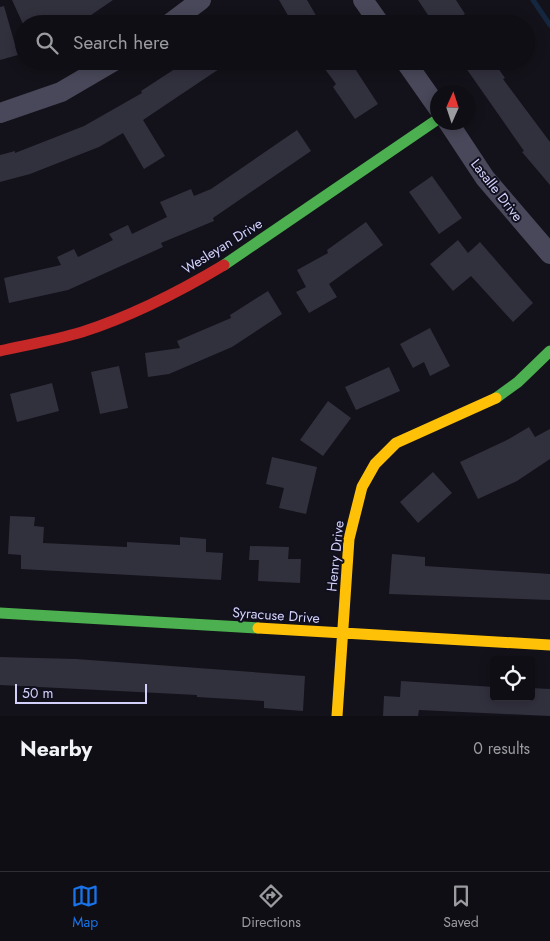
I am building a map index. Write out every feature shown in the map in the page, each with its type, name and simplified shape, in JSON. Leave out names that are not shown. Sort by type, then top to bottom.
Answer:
[{"type":"street","points":[[181,15],[201,0]]},
{"type":"street","points":[[363,0],[374,15]]},
{"type":"street","points":[[0,113],[61,92],[99,70]]},
{"type":"street","points":[[411,70],[430,97]]},
{"type":"street","name":"Wesleyan Drive","points":[[0,351],[81,332],[122,318],[199,280],[234,259],[430,124]]},
{"type":"street","name":"Lasalle Drive","points":[[453,130],[486,178],[550,254]]},
{"type":"street","name":"Henry Drive","points":[[337,716],[349,539],[362,487],[375,464],[396,443],[499,396],[518,382],[550,350]]},
{"type":"street","name":"Syracuse Drive","points":[[0,612],[550,645]]},
{"type":"building","points":[[12,0],[113,0],[91,15],[19,15]]},
{"type":"building","points":[[279,0],[307,0],[316,15],[288,15]]},
{"type":"building","points":[[418,0],[456,0],[465,14],[463,15],[428,15]]},
{"type":"building","points":[[4,6],[15,44],[15,56],[0,60],[0,7]]},
{"type":"building","points":[[173,70],[218,70],[143,120],[165,156],[144,169],[123,133],[99,147],[30,174],[0,182],[0,155],[15,151],[15,153],[84,126],[142,93],[141,91]]},
{"type":"building","points":[[326,70],[356,70],[378,104],[355,119],[333,87],[336,84]]},
{"type":"building","points":[[467,70],[499,70],[505,78],[503,79],[550,142],[550,185],[522,152],[524,151]]},
{"type":"building","points":[[297,130],[311,151],[213,218],[214,221],[161,243],[163,247],[68,290],[9,303],[4,278],[61,265],[57,257],[74,249],[78,257],[113,240],[109,234],[128,225],[132,234],[167,217],[160,202],[191,189],[194,196],[211,189]]},
{"type":"building","points":[[432,176],[462,218],[439,234],[409,192]]},
{"type":"building","points":[[366,222],[383,245],[329,284],[337,297],[309,313],[296,292],[306,287],[297,270],[328,253],[327,250]]},
{"type":"building","points":[[458,240],[468,253],[480,242],[533,303],[513,322],[471,276],[453,291],[430,264]]},
{"type":"building","points":[[268,291],[282,314],[232,347],[169,374],[148,377],[145,353],[180,348],[177,341],[231,318],[230,315]]},
{"type":"building","points":[[430,328],[450,366],[430,376],[424,362],[413,368],[400,344]]},
{"type":"building","points":[[119,366],[128,408],[100,414],[91,372]]},
{"type":"building","points":[[389,367],[400,391],[356,410],[345,387]]},
{"type":"building","points":[[52,383],[59,411],[17,422],[10,394]]},
{"type":"building","points":[[328,401],[351,418],[323,456],[300,440]]},
{"type":"building","points":[[529,427],[535,437],[550,429],[550,459],[517,481],[478,499],[460,462],[507,440]]},
{"type":"building","points":[[272,457],[317,467],[306,514],[279,508],[284,488],[266,484]]},
{"type":"building","points":[[433,472],[452,493],[418,523],[400,502]]},
{"type":"building","points":[[10,516],[35,517],[34,526],[44,527],[43,543],[127,547],[127,542],[180,545],[180,537],[206,539],[206,552],[223,553],[221,580],[21,569],[21,555],[8,554]]},
{"type":"building","points":[[250,546],[289,547],[288,559],[301,559],[300,583],[258,581],[259,560],[249,560]]},
{"type":"building","points":[[392,554],[425,557],[425,566],[550,574],[550,600],[389,594]]},
{"type":"building","points":[[0,657],[76,659],[305,676],[303,711],[264,708],[264,701],[197,697],[197,695],[0,685]]},
{"type":"building","points":[[401,681],[490,687],[490,701],[535,701],[535,688],[550,689],[550,716],[419,710],[418,716],[383,716],[384,696],[400,697]]},
{"type":"waterway","points":[[533,0],[550,25]]},
{"type":"traffic: fast","points":[[224,265],[430,124]]},
{"type":"traffic: fast","points":[[496,398],[518,382],[550,351]]},
{"type":"traffic: fast","points":[[0,613],[258,628]]},
{"type":"traffic: slow","points":[[337,716],[349,539],[362,487],[375,464],[396,443],[496,398]]},
{"type":"traffic: slow","points":[[258,628],[550,645]]},
{"type":"traffic: jam","points":[[0,351],[62,338],[101,326],[155,303],[224,265]]}]
